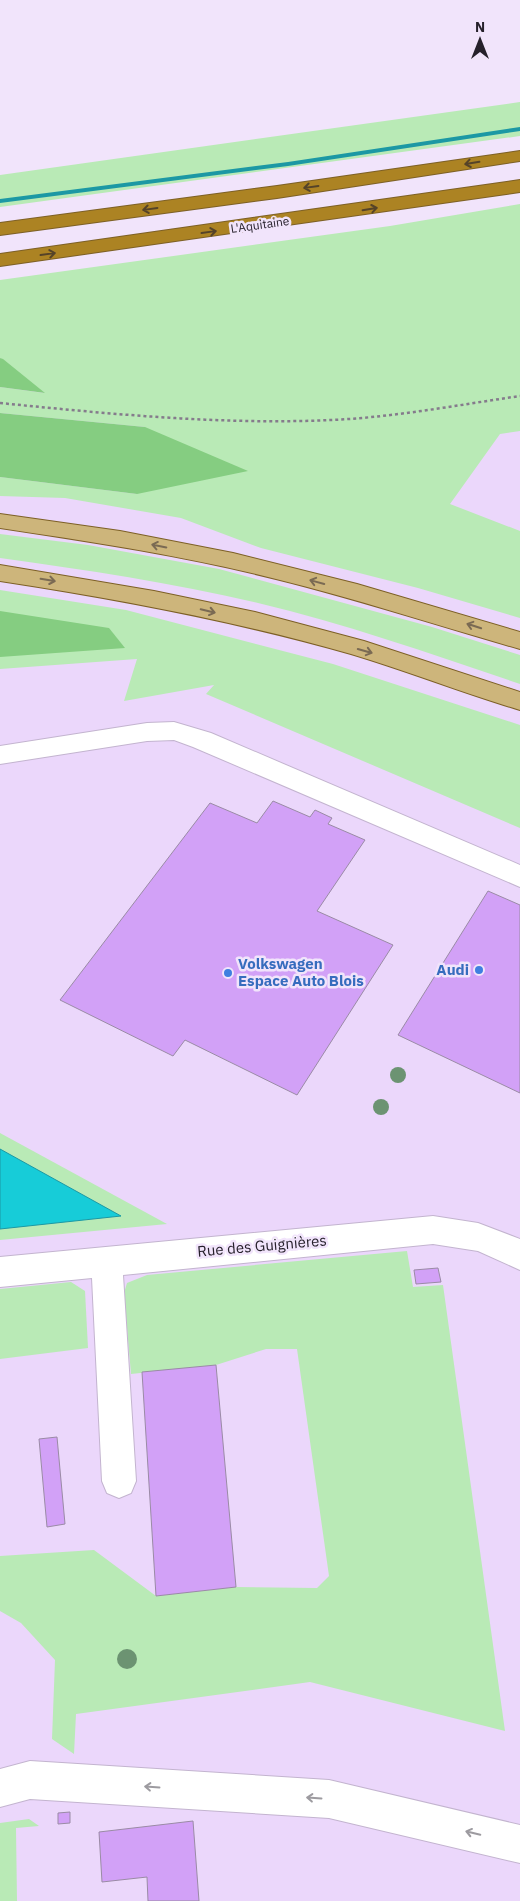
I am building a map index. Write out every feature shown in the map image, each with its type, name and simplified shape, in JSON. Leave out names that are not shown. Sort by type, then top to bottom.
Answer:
[{"type":"highway","points":[[0,229],[277,192],[520,156]]},
{"type":"highway","name":"L'Aquitaine","points":[[0,260],[520,186]]},
{"type":"main road","points":[[0,521],[111,537],[269,570],[424,610],[520,641]]},
{"type":"main road","points":[[0,573],[87,586],[259,622],[404,662],[520,701]]},
{"type":"street","points":[[0,755],[147,732],[174,731],[202,740],[520,876]]},
{"type":"street","name":"Rue des Guignières","points":[[0,1272],[433,1230],[467,1232],[505,1246],[520,1256]]},
{"type":"street","points":[[108,1261],[118,1482]]},
{"type":"street","points":[[0,1788],[30,1780],[329,1799],[520,1844]]},
{"type":"path","points":[[0,403],[146,417],[267,421],[390,415],[520,396]]},
{"type":"shaded area","points":[[520,240],[520,1901],[0,1901],[0,316]]},
{"type":"green space","points":[[520,102],[520,136],[0,207],[0,175]]},
{"type":"green space","points":[[520,204],[520,431],[500,434],[450,504],[520,531],[520,618],[418,588],[261,548],[181,518],[65,498],[0,496],[0,477],[137,494],[145,427],[0,413],[0,387],[44,393],[0,358],[0,280],[390,226]]},
{"type":"green space","points":[[0,358],[3,359],[45,393],[0,387]]},
{"type":"green space","points":[[0,413],[145,427],[248,471],[137,494],[0,477]]},
{"type":"green space","points":[[0,534],[88,545],[219,569],[432,627],[520,655],[520,684],[357,630],[258,603],[162,583],[0,558]]},
{"type":"green space","points":[[0,590],[126,610],[333,664],[520,725],[520,828],[206,694],[214,685],[124,701],[137,659],[0,669]]},
{"type":"green space","points":[[0,611],[109,628],[125,648],[0,657]]},
{"type":"green space","points":[[0,1133],[167,1224],[0,1240]]},
{"type":"green space","points":[[407,1251],[413,1287],[443,1285],[505,1731],[310,1682],[76,1714],[74,1754],[52,1739],[55,1660],[21,1623],[0,1611],[0,1556],[94,1550],[156,1596],[236,1587],[317,1588],[329,1576],[297,1349],[266,1349],[216,1365],[131,1374],[124,1293],[127,1283],[147,1275]]},
{"type":"green space","points":[[71,1282],[85,1291],[88,1348],[0,1359],[0,1289]]},
{"type":"green space","points":[[29,1819],[39,1826],[16,1828],[17,1901],[0,1901],[0,1823]]},
{"type":"water","points":[[0,1149],[121,1216],[0,1229]]},
{"type":"building","name":"Volkswagen Espace Auto Blois","points":[[273,801],[310,817],[315,810],[332,818],[328,824],[365,840],[317,911],[393,945],[297,1095],[185,1040],[173,1056],[60,1000],[210,803],[257,823]]},
{"type":"building","name":"Audi","points":[[488,891],[520,905],[520,1093],[398,1035]]},
{"type":"building","points":[[438,1268],[441,1282],[416,1284],[414,1270]]},
{"type":"building","points":[[216,1365],[236,1587],[156,1596],[142,1372]]},
{"type":"building","points":[[57,1437],[65,1524],[47,1527],[39,1439]]},
{"type":"building","points":[[70,1812],[70,1823],[58,1824],[58,1813]]},
{"type":"building","points":[[193,1821],[199,1901],[148,1901],[147,1877],[102,1882],[99,1832]]},
{"type":"waterway","points":[[0,201],[288,164],[520,129]]},
{"type":"place","name":"Audi","points":[[479,970]]},
{"type":"place","name":"Volkswagen Espace Auto Blois","points":[[228,973]]}]
